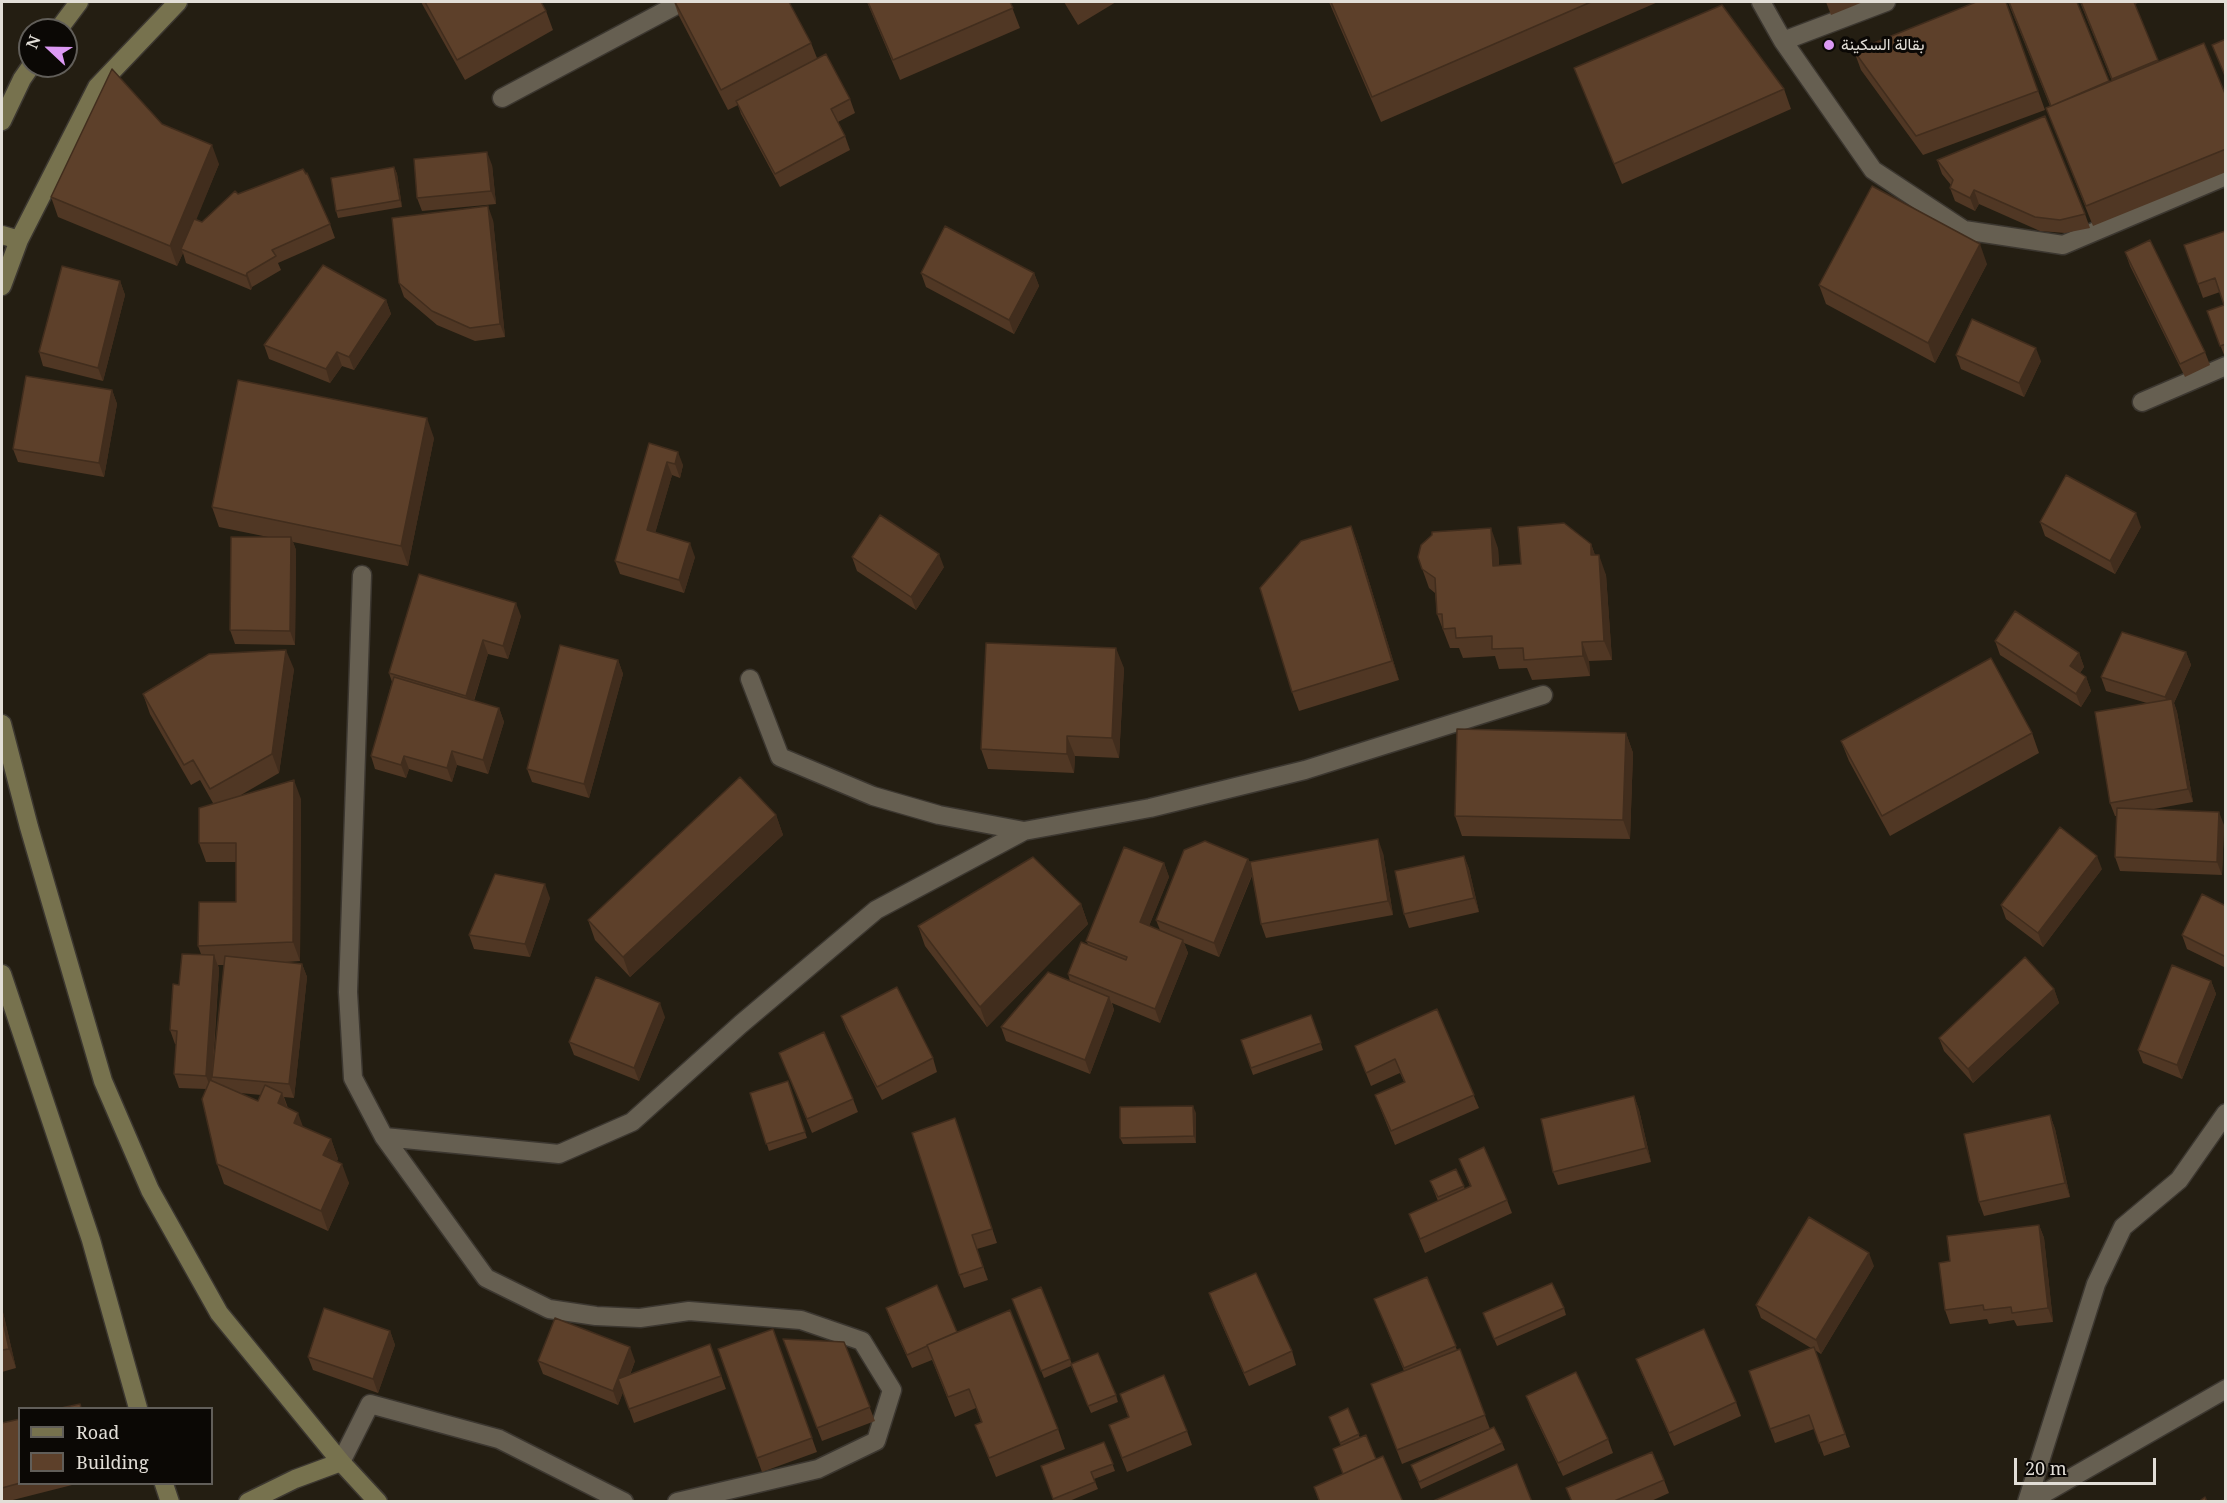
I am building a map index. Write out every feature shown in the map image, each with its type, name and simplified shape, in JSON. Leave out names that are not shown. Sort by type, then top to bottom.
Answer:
[{"type":"main road","points":[[67,18],[79,2]]},
{"type":"main road","points":[[2,286],[20,240],[97,87],[178,2]]},
{"type":"main road","points":[[2,121],[23,78]]},
{"type":"main road","points":[[2,235],[20,240]]},
{"type":"main road","points":[[2,724],[32,838],[103,1081],[150,1190],[219,1313],[341,1462],[378,1502]]},
{"type":"main road","points":[[2,974],[91,1240],[138,1407]]},
{"type":"main road","points":[[248,1502],[295,1479],[341,1462]]},
{"type":"main road","points":[[164,1485],[170,1502]]},
{"type":"street","points":[[502,98],[682,2]]},
{"type":"street","points":[[1761,2],[1783,41],[1872,170],[1964,230],[2063,245],[2226,176]]},
{"type":"street","points":[[1783,41],[1886,2]]},
{"type":"street","points":[[2142,402],[2226,366]]},
{"type":"street","points":[[362,575],[348,992],[353,1078],[384,1137],[486,1278],[549,1309],[596,1317],[640,1318],[689,1311],[801,1320],[862,1341],[892,1390],[876,1441],[818,1469],[677,1502]]},
{"type":"street","points":[[750,679],[780,757],[873,796],[939,815],[1024,831]]},
{"type":"street","points":[[384,1137],[559,1154],[632,1122],[741,1024],[876,910],[1024,831],[1150,808],[1305,770],[1543,695]]},
{"type":"street","points":[[2028,1502],[2096,1284],[2123,1227],[2180,1180],[2226,1113]]},
{"type":"street","points":[[2028,1502],[2226,1389]]},
{"type":"street","points":[[341,1462],[370,1404],[499,1439],[624,1502]]},
{"type":"building","points":[[425,2],[541,2],[546,11],[457,60]]},
{"type":"building","points":[[675,2],[789,2],[811,43],[721,90]]},
{"type":"building","points":[[868,2],[1010,2],[1013,8],[893,60]]},
{"type":"building","points":[[1331,2],[1591,2],[1372,97]]},
{"type":"building","points":[[1976,2],[2006,2],[2038,91],[1916,136],[1854,51]]},
{"type":"building","points":[[2009,2],[2077,2],[2109,81],[2051,106]]},
{"type":"building","points":[[2081,2],[2134,2],[2158,60],[2112,79]]},
{"type":"building","points":[[1722,5],[1784,89],[1614,164],[1574,68]]},
{"type":"building","points":[[2226,39],[2226,78],[2212,45]]},
{"type":"building","points":[[2204,43],[2226,96],[2226,149],[2086,206],[2046,108]]},
{"type":"building","points":[[826,54],[850,99],[831,109],[845,136],[775,174],[736,101]]},
{"type":"building","points":[[112,69],[162,124],[212,145],[170,246],[51,197]]},
{"type":"building","points":[[2045,116],[2085,214],[2060,220],[2035,217],[1974,190],[1970,198],[1950,188],[1953,180],[1937,160]]},
{"type":"building","points":[[487,152],[491,191],[417,198],[414,159]]},
{"type":"building","points":[[394,167],[400,200],[336,211],[331,178]]},
{"type":"building","points":[[303,169],[307,173],[330,224],[272,250],[276,256],[247,273],[246,276],[181,249],[194,219],[202,222],[235,191],[238,194]]},
{"type":"building","points":[[1872,186],[1980,244],[1928,343],[1819,285]]},
{"type":"building","points":[[488,206],[500,324],[470,328],[432,311],[399,283],[392,218]]},
{"type":"building","points":[[945,226],[1034,273],[1009,320],[921,273]]},
{"type":"building","points":[[2225,231],[2226,344],[2220,346],[2207,311],[2224,305],[2215,278],[2198,284],[2184,245]]},
{"type":"building","points":[[2150,240],[2205,352],[2180,364],[2125,252]]},
{"type":"building","points":[[323,265],[386,300],[349,357],[337,352],[326,369],[264,345]]},
{"type":"building","points":[[62,266],[120,281],[98,368],[39,352]]},
{"type":"building","points":[[1972,319],[2036,348],[2019,383],[1956,355]]},
{"type":"building","points":[[26,376],[112,390],[99,463],[13,449]]},
{"type":"building","points":[[238,380],[427,418],[401,546],[212,507]]},
{"type":"building","points":[[649,443],[678,452],[675,464],[667,462],[647,530],[690,543],[679,580],[615,561]]},
{"type":"building","points":[[2066,475],[2136,513],[2110,561],[2040,522]]},
{"type":"building","points":[[880,515],[939,554],[911,597],[852,557]]},
{"type":"building","points":[[1564,523],[1591,544],[1591,555],[1599,555],[1604,641],[1582,642],[1583,656],[1524,660],[1523,648],[1492,649],[1492,636],[1456,638],[1455,628],[1443,629],[1442,614],[1437,614],[1435,578],[1422,569],[1418,557],[1421,545],[1432,535],[1432,532],[1491,528],[1493,566],[1521,564],[1518,527]]},
{"type":"building","points":[[1351,526],[1392,661],[1292,692],[1260,588],[1301,541]]},
{"type":"building","points":[[231,537],[291,537],[290,631],[230,630]]},
{"type":"building","points":[[419,574],[516,603],[503,646],[483,640],[466,696],[389,673]]},
{"type":"building","points":[[2015,611],[2079,653],[2070,666],[2086,677],[2076,694],[1995,641]]},
{"type":"building","points":[[2122,632],[2186,652],[2165,697],[2101,677]]},
{"type":"building","points":[[986,643],[1116,648],[1112,738],[1067,736],[1067,754],[981,749]]},
{"type":"building","points":[[560,645],[618,660],[584,784],[527,769]]},
{"type":"building","points":[[286,650],[272,754],[210,789],[193,760],[184,765],[143,694],[209,654]]},
{"type":"building","points":[[1991,658],[2032,733],[1882,816],[1841,741]]},
{"type":"building","points":[[394,677],[499,708],[483,760],[452,751],[447,768],[404,756],[401,765],[371,756]]},
{"type":"building","points":[[2172,699],[2188,789],[2110,803],[2095,712]]},
{"type":"building","points":[[1457,729],[1626,733],[1623,820],[1455,816]]},
{"type":"building","points":[[740,777],[776,815],[623,957],[588,920]]},
{"type":"building","points":[[294,780],[293,942],[198,946],[199,902],[236,902],[236,843],[199,843],[199,808]]},
{"type":"building","points":[[2117,808],[2219,812],[2217,862],[2115,857]]},
{"type":"building","points":[[2060,827],[2097,856],[2038,933],[2001,905]]},
{"type":"building","points":[[1378,839],[1388,901],[1261,924],[1250,862]]},
{"type":"building","points":[[1205,841],[1248,859],[1214,943],[1156,920],[1184,850]]},
{"type":"building","points":[[1124,847],[1164,863],[1140,922],[1183,940],[1155,1009],[1068,974],[1081,942],[1126,960],[1127,957],[1086,941]]},
{"type":"building","points":[[1464,856],[1474,898],[1404,914],[1395,871]]},
{"type":"building","points":[[1033,857],[1081,904],[980,1007],[918,926]]},
{"type":"building","points":[[495,874],[545,884],[525,944],[469,935]]},
{"type":"building","points":[[2202,894],[2226,906],[2226,957],[2182,935]]},
{"type":"building","points":[[182,954],[214,955],[206,1076],[174,1074],[177,1031],[170,1030],[173,984],[179,985]]},
{"type":"building","points":[[225,956],[302,964],[289,1084],[212,1077]]},
{"type":"building","points":[[2025,957],[2054,989],[1968,1069],[1939,1038]]},
{"type":"building","points":[[2172,965],[2211,981],[2177,1065],[2138,1050]]},
{"type":"building","points":[[1048,972],[1109,997],[1085,1060],[1001,1027]]},
{"type":"building","points":[[596,977],[660,1003],[634,1068],[569,1042]]},
{"type":"building","points":[[897,987],[933,1058],[877,1087],[841,1016]]},
{"type":"building","points":[[1437,1009],[1474,1095],[1391,1131],[1375,1095],[1405,1082],[1395,1059],[1366,1073],[1355,1046]]},
{"type":"building","points":[[1311,1015],[1321,1043],[1251,1068],[1241,1040]]},
{"type":"building","points":[[824,1032],[853,1099],[807,1119],[779,1053]]},
{"type":"building","points":[[210,1080],[258,1101],[265,1085],[282,1093],[278,1103],[298,1113],[294,1123],[331,1139],[323,1155],[342,1164],[321,1211],[217,1164],[202,1099]]},
{"type":"building","points":[[788,1081],[805,1132],[766,1144],[750,1093]]},
{"type":"building","points":[[1634,1096],[1646,1148],[1553,1172],[1541,1119]]},
{"type":"building","points":[[1193,1106],[1194,1136],[1120,1138],[1120,1107]]},
{"type":"building","points":[[2050,1115],[2065,1183],[1979,1202],[1964,1134]]},
{"type":"building","points":[[955,1118],[992,1229],[972,1235],[983,1267],[959,1275],[912,1133]]},
{"type":"building","points":[[1484,1147],[1507,1200],[1420,1239],[1409,1214],[1471,1186],[1459,1159]]},
{"type":"building","points":[[1456,1169],[1464,1186],[1438,1197],[1430,1181]]},
{"type":"building","points":[[1809,1217],[1869,1253],[1816,1340],[1756,1305]]},
{"type":"building","points":[[2039,1225],[2048,1308],[2012,1313],[2011,1307],[1984,1310],[1983,1305],[1945,1310],[1939,1263],[1950,1261],[1947,1236]]},
{"type":"building","points":[[1256,1273],[1292,1351],[1244,1373],[1209,1293]]},
{"type":"building","points":[[1427,1277],[1456,1346],[1404,1368],[1374,1299]]},
{"type":"building","points":[[1552,1283],[1564,1308],[1494,1339],[1483,1313]]},
{"type":"building","points":[[937,1285],[957,1332],[907,1355],[886,1308]]},
{"type":"building","points":[[1041,1287],[1070,1359],[1041,1371],[1012,1299]]},
{"type":"building","points":[[324,1308],[390,1331],[373,1379],[308,1357]]},
{"type":"building","points":[[1010,1310],[1058,1429],[989,1458],[975,1425],[982,1422],[969,1389],[948,1397],[927,1345]]},
{"type":"building","points":[[2,1317],[9,1349],[2,1350]]},
{"type":"building","points":[[555,1318],[630,1347],[613,1391],[538,1361]]},
{"type":"building","points":[[773,1329],[812,1438],[757,1458],[718,1349]]},
{"type":"building","points":[[1704,1329],[1736,1402],[1669,1433],[1636,1359]]},
{"type":"building","points":[[783,1339],[844,1342],[870,1407],[817,1428]]},
{"type":"building","points":[[710,1344],[721,1376],[629,1409],[618,1379]]},
{"type":"building","points":[[1814,1347],[1845,1434],[1819,1443],[1809,1415],[1770,1429],[1749,1371]]},
{"type":"building","points":[[1460,1349],[1485,1415],[1397,1450],[1371,1384]]},
{"type":"building","points":[[1098,1353],[1116,1395],[1088,1406],[1071,1364]]},
{"type":"building","points":[[1576,1372],[1608,1439],[1558,1463],[1526,1396]]},
{"type":"building","points":[[1164,1375],[1187,1431],[1122,1458],[1109,1425],[1129,1417],[1120,1394]]},
{"type":"building","points":[[1348,1408],[1359,1434],[1340,1443],[1329,1417]]},
{"type":"building","points":[[18,1419],[18,1484],[2,1488],[2,1423]]},
{"type":"building","points":[[1494,1427],[1502,1443],[1419,1482],[1411,1465]]},
{"type":"building","points":[[1366,1435],[1376,1459],[1343,1474],[1333,1449]]},
{"type":"building","points":[[1104,1442],[1113,1464],[1091,1472],[1095,1482],[1053,1499],[1041,1466]]},
{"type":"building","points":[[1652,1452],[1664,1480],[1612,1502],[1572,1502],[1566,1488]]},
{"type":"building","points":[[1383,1456],[1403,1502],[1320,1502],[1314,1487]]},
{"type":"building","points":[[1517,1464],[1532,1502],[1431,1502]]},
{"type":"place","name":"بقالة السكينة","points":[[1829,45]]}]
